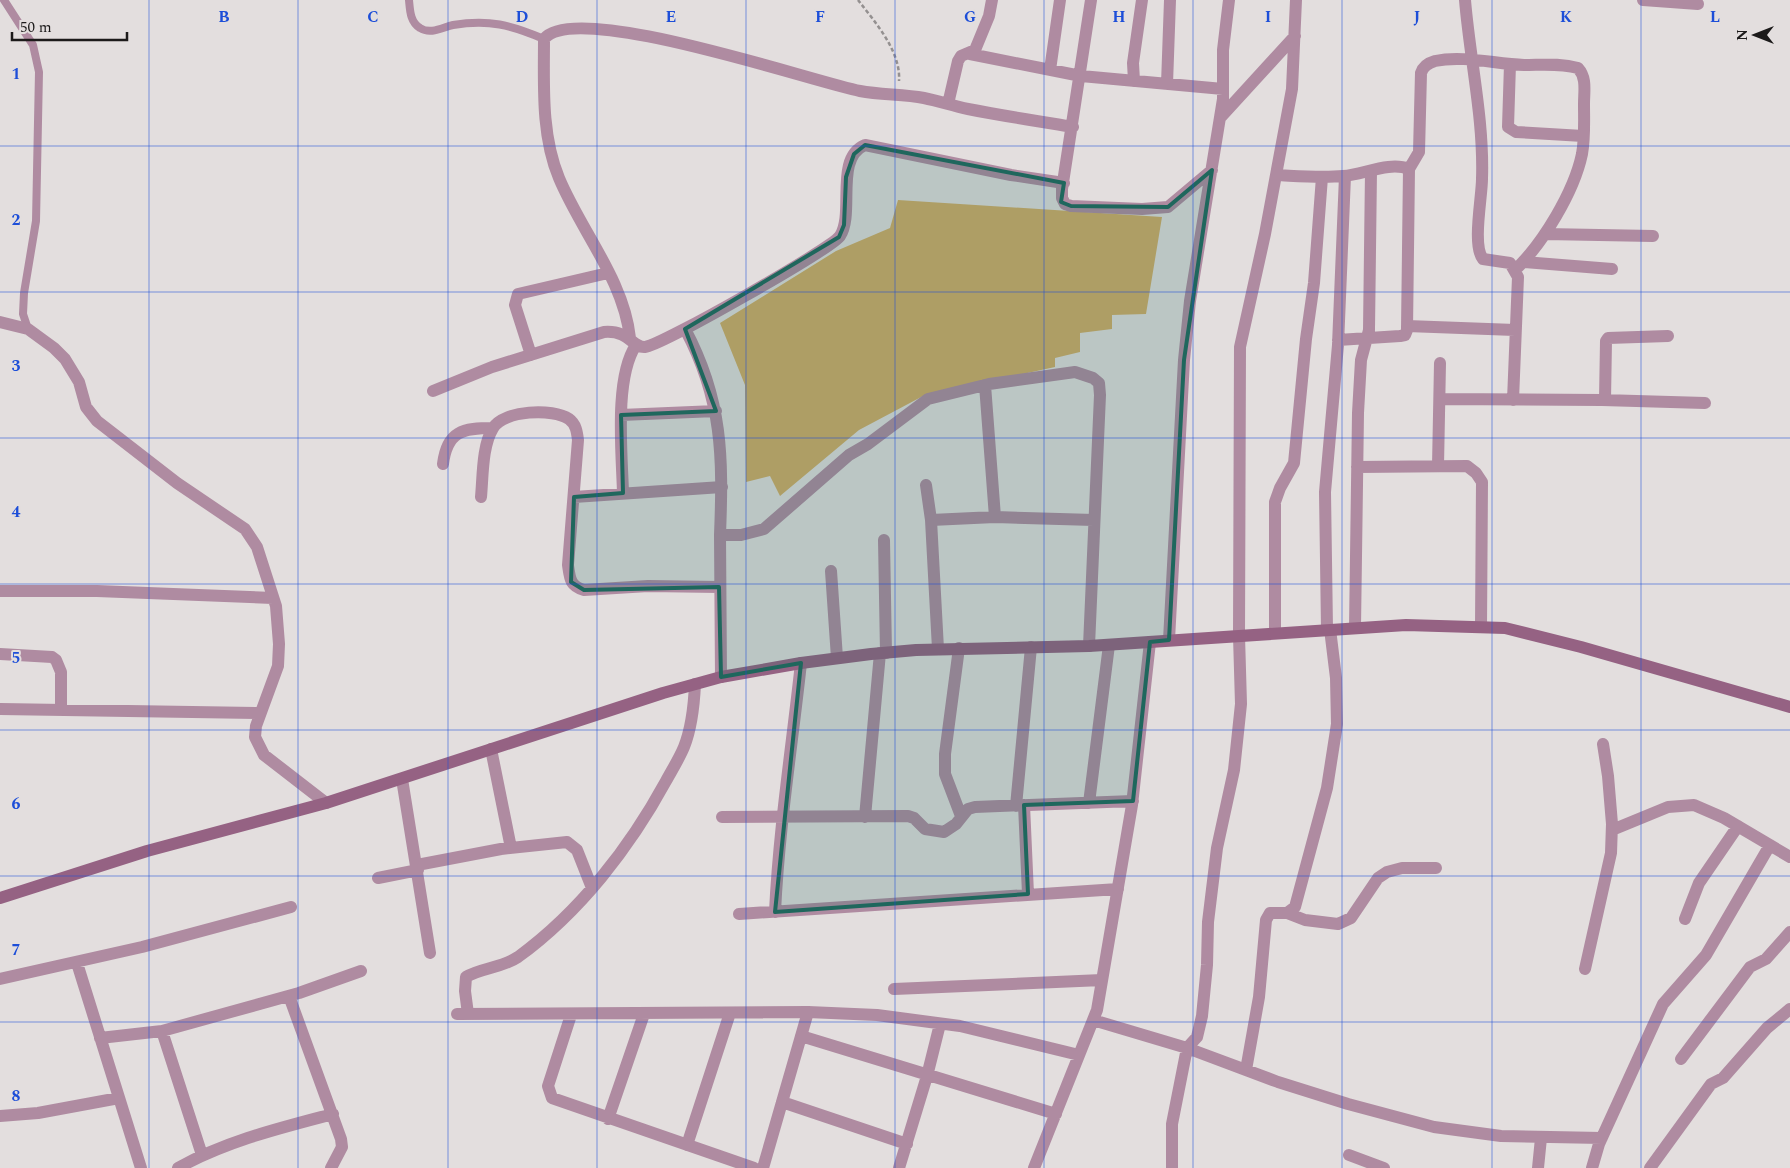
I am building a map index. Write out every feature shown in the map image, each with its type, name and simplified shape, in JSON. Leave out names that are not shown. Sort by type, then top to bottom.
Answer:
[{"type":"main road","points":[[0,898],[147,852],[326,803],[695,684],[721,677],[801,663],[883,653],[959,648],[1109,645],[1328,629],[1436,625],[1505,628],[1582,647],[1790,707]]},
{"type":"street","points":[[970,54],[980,40],[992,0]]},
{"type":"street","points":[[1050,70],[1060,0]]},
{"type":"street","points":[[1091,0],[1062,198],[1064,204],[1071,206],[1168,207],[1212,170]]},
{"type":"street","points":[[1134,81],[1133,63],[1142,0]]},
{"type":"street","points":[[1168,84],[1170,0]]},
{"type":"street","points":[[1169,640],[1184,360],[1190,301],[1220,118],[1223,89],[1223,50],[1229,0]]},
{"type":"street","points":[[1172,1168],[1172,1124],[1186,1048],[1197,1037],[1202,1016],[1207,965],[1208,922],[1217,848],[1234,770],[1241,704],[1239,636],[1240,347],[1292,89],[1296,0]]},
{"type":"street","points":[[1465,0],[1481,144],[1482,179],[1478,246],[1480,255],[1487,260],[1520,266],[1612,269]]},
{"type":"street","points":[[1643,0],[1698,4]]},
{"type":"street","points":[[623,494],[622,415],[628,361],[633,341],[628,320],[608,273],[559,178],[547,140],[544,39],[557,29],[570,26],[624,28],[735,54],[859,91],[898,95],[1073,128]]},
{"type":"street","points":[[1220,118],[1295,36]]},
{"type":"street","points":[[948,104],[958,61],[961,56],[970,54],[1081,76],[1223,89]]},
{"type":"street","points":[[1338,340],[1405,335],[1407,326],[1409,169],[1419,152],[1423,67],[1434,61],[1473,61],[1510,64],[1565,64],[1578,68],[1584,79],[1582,153],[1576,174],[1545,234],[1520,266],[1513,400]]},
{"type":"street","points":[[1510,64],[1508,128],[1516,132],[1583,136]]},
{"type":"street","points":[[433,391],[492,366],[604,332],[617,331],[642,347],[654,345],[685,329],[790,269],[839,237],[844,225],[846,177],[854,154],[860,147],[865,145],[1011,175],[1064,183]]},
{"type":"street","points":[[1276,175],[1345,176],[1396,167],[1409,169]]},
{"type":"street","points":[[1356,628],[1357,467],[1361,360],[1368,338],[1371,171]]},
{"type":"street","points":[[1288,913],[1291,912],[1297,902],[1317,829],[1337,724],[1336,678],[1328,629],[1325,492],[1338,340],[1345,176]]},
{"type":"street","points":[[1275,633],[1275,502],[1280,488],[1294,463],[1306,339],[1314,283],[1322,177]]},
{"type":"street","points":[[1545,234],[1653,236]]},
{"type":"street","points":[[531,355],[515,305],[518,294],[608,273]]},
{"type":"street","points":[[0,322],[28,329],[54,348],[65,358],[79,382],[86,407],[98,421],[177,483],[246,529],[257,547],[273,598],[279,644],[278,666],[260,713],[255,737],[264,755],[326,803]]},
{"type":"street","points":[[1407,326],[1516,330]]},
{"type":"street","points":[[685,329],[699,357],[711,390],[716,411],[721,458],[719,587],[721,677]]},
{"type":"street","points":[[1605,400],[1606,340],[1608,338],[1668,336]]},
{"type":"street","points":[[1438,466],[1440,363]]},
{"type":"street","points":[[720,535],[741,535],[764,529],[776,521],[813,484],[849,455],[868,444],[928,399],[984,386],[1075,372],[1088,376],[1099,383],[1100,395],[1089,646]]},
{"type":"street","points":[[984,386],[995,517]]},
{"type":"street","points":[[1440,399],[1605,400],[1705,404]]},
{"type":"street","points":[[622,415],[716,411]]},
{"type":"street","points":[[481,497],[488,446],[493,428],[504,418],[519,413],[548,413],[569,419],[577,428],[578,440],[568,565],[570,582],[575,587],[584,590],[648,586],[719,587]]},
{"type":"street","points":[[443,464],[448,443],[453,435],[475,428],[493,428]]},
{"type":"street","points":[[1357,467],[1467,466],[1476,473],[1482,482],[1481,627]]},
{"type":"street","points":[[926,485],[931,520],[938,649]]},
{"type":"street","points":[[574,497],[722,487]]},
{"type":"street","points":[[931,520],[995,517],[1094,520]]},
{"type":"street","points":[[864,817],[883,653],[884,540]]},
{"type":"street","points":[[831,571],[837,658]]},
{"type":"street","points":[[0,591],[98,591],[273,598]]},
{"type":"street","points":[[1034,1168],[1093,1020],[1102,980],[1132,801],[1150,642]]},
{"type":"street","points":[[1090,803],[1109,645]]},
{"type":"street","points":[[1028,894],[1020,805],[1031,647]]},
{"type":"street","points":[[959,648],[945,754],[945,774],[961,816]]},
{"type":"street","points":[[0,654],[52,657],[56,660],[61,672],[61,710]]},
{"type":"street","points":[[775,912],[782,818],[801,663]]},
{"type":"street","points":[[695,684],[694,713],[684,747],[649,812],[592,888],[552,930],[516,958],[498,967],[466,978],[462,1014],[570,1015],[808,1012],[876,1015],[960,1026],[1079,1055]]},
{"type":"street","points":[[0,709],[260,713]]},
{"type":"street","points":[[1585,969],[1611,853],[1612,830],[1608,776],[1603,744]]},
{"type":"street","points":[[491,749],[511,848]]},
{"type":"street","points":[[402,779],[418,868],[430,953]]},
{"type":"street","points":[[722,817],[908,816],[914,818],[925,829],[944,832],[951,829],[968,809],[1132,801]]},
{"type":"street","points":[[1612,830],[1668,807],[1694,805],[1738,826],[1790,857]]},
{"type":"street","points":[[1685,919],[1699,883],[1738,826]]},
{"type":"street","points":[[378,878],[511,848],[567,842],[577,850],[592,888]]},
{"type":"street","points":[[1592,1168],[1602,1138],[1626,1081],[1663,1004],[1706,955],[1770,845]]},
{"type":"street","points":[[1246,1070],[1259,997],[1266,920],[1270,913],[1288,913],[1305,920],[1338,924],[1351,918],[1378,878],[1386,872],[1402,868],[1436,868]]},
{"type":"street","points":[[739,914],[1118,889]]},
{"type":"street","points":[[0,979],[77,963],[240,922],[291,907]]},
{"type":"street","points":[[1681,1059],[1750,967],[1766,960],[1790,932]]},
{"type":"street","points":[[77,963],[141,1168]]},
{"type":"street","points":[[100,1038],[162,1031],[289,996],[361,971]]},
{"type":"street","points":[[894,989],[1102,980]]},
{"type":"street","points":[[289,996],[333,1114],[342,1147],[331,1168]]},
{"type":"street","points":[[1650,1168],[1711,1084],[1723,1078],[1767,1028],[1790,1009]]},
{"type":"street","points":[[763,1168],[808,1012]]},
{"type":"street","points":[[687,1145],[730,1013]]},
{"type":"street","points":[[608,1118],[644,1014]]},
{"type":"street","points":[[570,1015],[548,1086],[549,1093],[556,1100],[754,1168]]},
{"type":"street","points":[[1093,1020],[1186,1048],[1348,1104],[1434,1126],[1501,1136],[1602,1138]]},
{"type":"street","points":[[899,1168],[928,1076],[940,1024]]},
{"type":"street","points":[[162,1031],[202,1155]]},
{"type":"street","points":[[801,1036],[1056,1114]]},
{"type":"street","points":[[0,1116],[38,1113],[119,1098]]},
{"type":"street","points":[[782,1102],[907,1144]]},
{"type":"street","points":[[178,1168],[202,1155],[270,1131],[333,1114]]},
{"type":"street","points":[[1538,1168],[1541,1138]]},
{"type":"street","points":[[1349,1155],[1380,1167]]},
{"type":"lane","points":[[4,0],[33,45],[39,72],[36,221],[24,293],[23,314],[28,329]]},
{"type":"lane","points":[[409,0],[411,18],[420,28],[434,31],[451,25],[487,21],[516,27],[544,39]]},
{"type":"path","points":[[858,0],[891,46],[899,74],[898,95]]},
{"type":"highlighted area","points":[[865,145],[1064,183],[1061,202],[1071,206],[1168,207],[1212,170],[1184,360],[1169,640],[1150,642],[1133,801],[1024,805],[1028,894],[775,912],[801,663],[721,677],[719,587],[584,590],[571,582],[574,497],[623,493],[621,415],[716,411],[685,329],[839,237],[844,225],[846,177],[854,154]]},
{"type":"shaded area","points":[[898,200],[1162,217],[1146,314],[1112,315],[1112,329],[1080,333],[1080,352],[1055,358],[1055,367],[925,395],[859,430],[780,496],[770,476],[746,482],[745,385],[720,323],[836,251],[890,228]]}]
